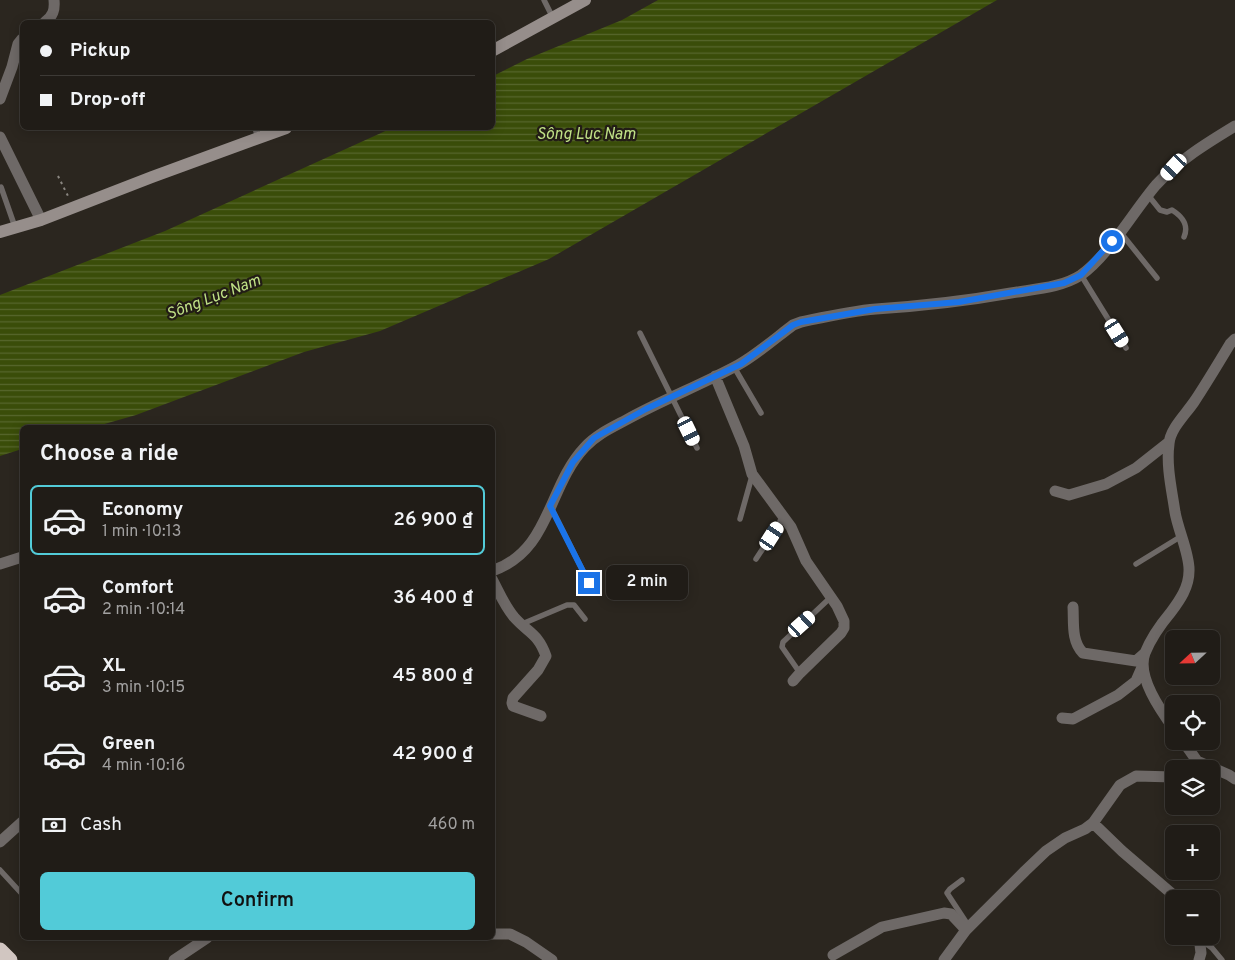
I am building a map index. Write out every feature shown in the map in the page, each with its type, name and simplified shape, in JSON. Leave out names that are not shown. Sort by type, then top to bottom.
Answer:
[{"type":"highway","points":[[0,950],[10,960]]},
{"type":"street","points":[[48,20],[53,12],[54,0]]},
{"type":"street","points":[[495,49],[585,0]]},
{"type":"street","points":[[0,99],[20,42]]},
{"type":"street","points":[[495,570],[508,564],[524,552],[540,531],[550,506],[573,462],[594,438],[646,409],[741,364],[793,325],[801,322],[875,309],[959,302],[1055,286],[1081,275],[1105,251],[1148,195],[1174,167],[1235,126]]},
{"type":"street","points":[[0,232],[41,220],[257,133],[274,130]]},
{"type":"street","points":[[0,137],[41,220]]},
{"type":"street","points":[[1062,718],[1073,719],[1118,695],[1136,681],[1159,627],[1181,599],[1187,586],[1190,571],[1189,562],[1180,537],[1172,492],[1168,457],[1169,442],[1181,418],[1193,403],[1230,344],[1235,340]]},
{"type":"street","points":[[715,376],[744,446],[752,474],[795,534],[806,561],[831,597],[844,621],[842,633],[796,677]]},
{"type":"street","points":[[1054,491],[1069,495],[1106,484],[1136,468],[1169,442]]},
{"type":"street","points":[[0,564],[20,558]]},
{"type":"street","points":[[495,585],[504,603],[515,618],[533,633],[546,656],[538,670],[513,698],[512,703],[514,706],[541,716]]},
{"type":"street","points":[[1073,607],[1074,633],[1078,648],[1083,653],[1136,661],[1144,659]]},
{"type":"street","points":[[1144,659],[1144,673],[1147,682],[1165,717]]},
{"type":"street","points":[[1220,772],[1235,779]]},
{"type":"street","points":[[944,960],[968,928],[1046,851],[1065,838],[1086,829],[1093,823],[1120,785],[1136,776],[1165,777]]},
{"type":"street","points":[[1093,823],[1168,890]]},
{"type":"street","points":[[0,842],[20,824]]},
{"type":"street","points":[[833,955],[882,927],[944,913],[951,914],[968,928]]},
{"type":"street","points":[[495,934],[510,934],[526,942],[552,960]]},
{"type":"street","points":[[174,960],[204,940]]},
{"type":"street","points":[[1199,960],[1201,953],[1200,945]]},
{"type":"lane","points":[[544,0],[553,18]]},
{"type":"lane","points":[[1,187],[16,227]]},
{"type":"lane","points":[[1148,195],[1160,210],[1167,212],[1172,210],[1181,218],[1187,230],[1184,237]]},
{"type":"lane","points":[[1120,232],[1157,278]]},
{"type":"lane","points":[[1081,275],[1126,348]]},
{"type":"lane","points":[[640,333],[697,448]]},
{"type":"lane","points":[[734,367],[761,413]]},
{"type":"lane","points":[[740,520],[752,474]]},
{"type":"lane","points":[[550,506],[589,583]]},
{"type":"lane","points":[[756,559],[779,524],[782,515]]},
{"type":"lane","points":[[1136,564],[1180,537]]},
{"type":"lane","points":[[796,677],[782,647],[783,642],[831,597]]},
{"type":"lane","points":[[522,624],[567,604],[574,605],[584,619]]},
{"type":"lane","points":[[0,870],[20,892]]},
{"type":"lane","points":[[962,880],[947,893],[968,928]]},
{"type":"lane","points":[[1208,945],[1222,960]]},
{"type":"path","points":[[58,176],[73,207]]},
{"type":"water","name":"Sông Lục Nam","points":[[658,0],[997,0],[549,259],[380,331],[304,352],[136,415],[101,425],[20,425],[20,450],[0,456],[0,295],[165,231],[388,130],[495,130],[495,75],[527,59],[622,20]]},
{"type":"route","points":[[589,583],[550,506],[573,462],[594,438],[603,432],[646,409],[741,364],[793,325],[875,309],[959,302],[1055,286],[1081,275],[1105,251],[1112,241]]}]
